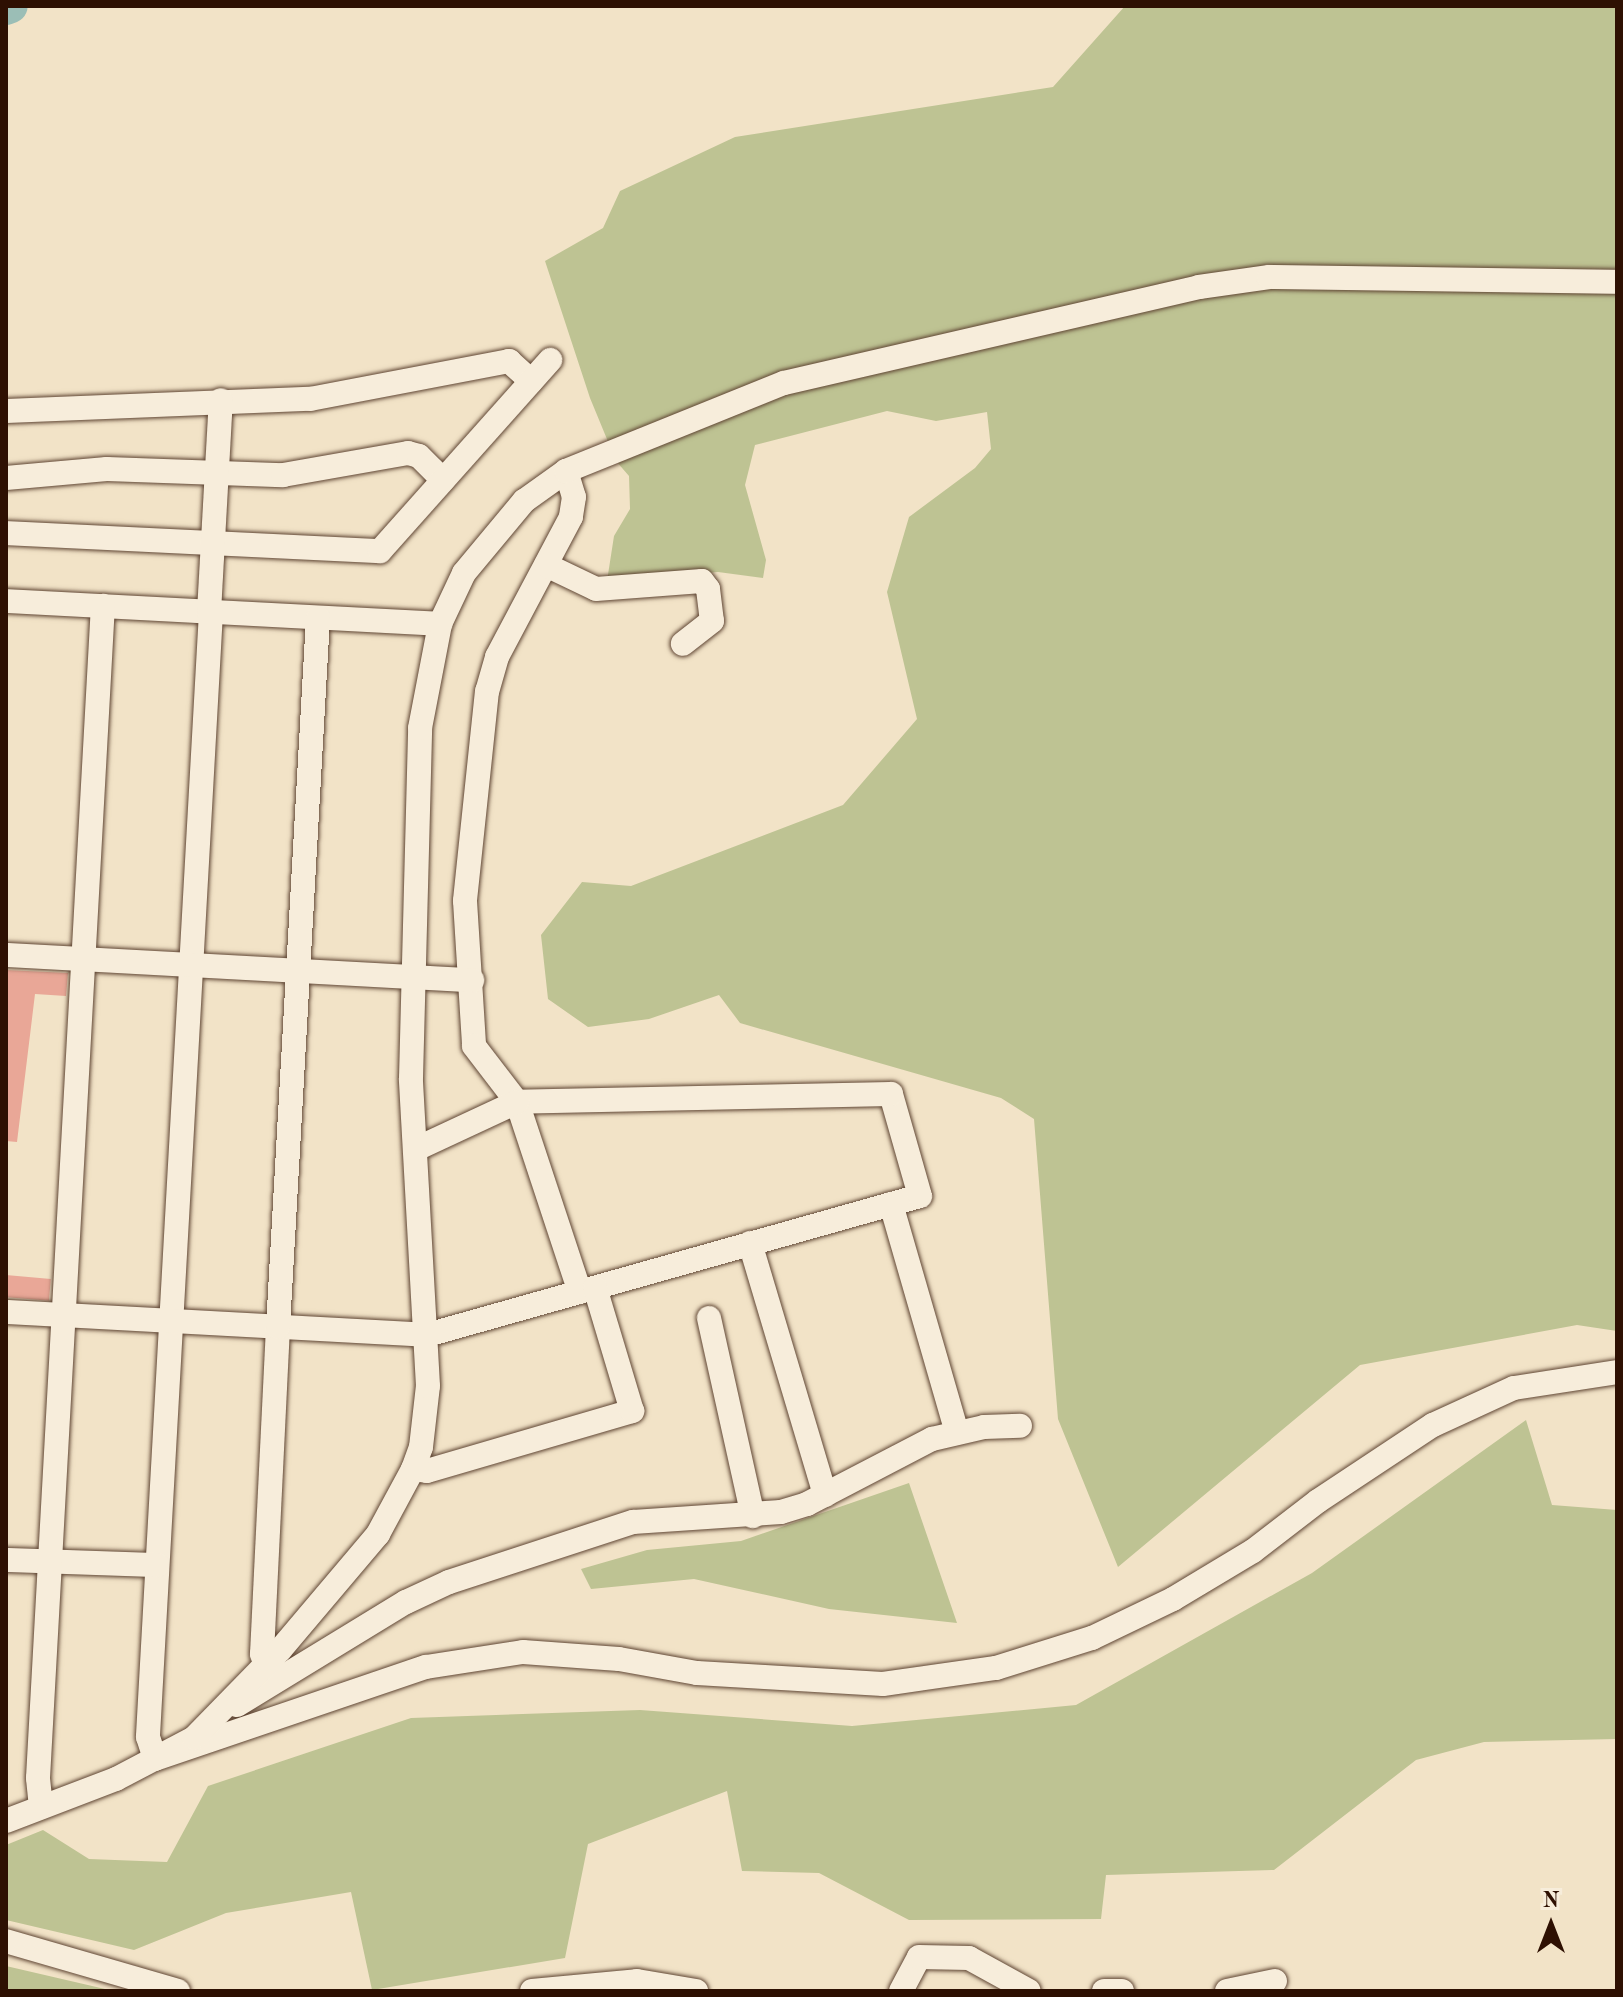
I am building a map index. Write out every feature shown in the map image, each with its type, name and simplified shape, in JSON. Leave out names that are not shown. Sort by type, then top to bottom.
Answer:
[{"type":"street","points":[[155,1759],[194,1738],[221,1714],[378,1534],[413,1469],[421,1447],[428,1386],[416,1149],[415,977],[420,728],[440,624],[464,573],[524,501],[566,471],[784,383],[1199,287],[1269,277],[1617,282]]},
{"type":"street","points":[[6,533],[380,551],[550,360]]},
{"type":"street","points":[[6,411],[221,400],[310,399],[509,361],[531,381]]},
{"type":"street","points":[[155,1759],[148,1737],[221,400]]},
{"type":"street","points":[[6,478],[107,469],[283,475],[408,453],[419,456],[443,480]]},
{"type":"street","points":[[413,1469],[427,1471],[632,1411],[517,1102],[474,1046],[465,901],[487,691],[497,657],[571,517],[574,497],[566,471]]},
{"type":"street","points":[[546,565],[596,589],[702,581],[710,596],[712,621],[683,644]]},
{"type":"street","points":[[6,601],[440,624]]},
{"type":"street","points":[[41,1807],[51,1562],[103,606]]},
{"type":"street","points":[[266,1665],[262,1654],[278,1327],[318,618]]},
{"type":"street","points":[[6,955],[472,980]]},
{"type":"street","points":[[6,1312],[427,1335],[920,1196],[891,1094],[517,1102],[416,1149]]},
{"type":"street","points":[[891,1204],[957,1433]]},
{"type":"street","points":[[750,1243],[825,1495]]},
{"type":"street","points":[[709,1318],[753,1516]]},
{"type":"street","points":[[6,1821],[155,1759],[426,1667],[523,1652],[619,1659],[697,1673],[883,1684],[996,1668],[1092,1638],[1173,1599],[1253,1551],[1318,1501],[1433,1425],[1514,1388],[1617,1372]]},
{"type":"street","points":[[221,1714],[295,1674],[406,1602],[449,1582],[633,1522],[781,1512],[825,1495],[932,1439],[1020,1426]]},
{"type":"street","points":[[6,1560],[157,1565]]},
{"type":"street","points":[[6,1941],[178,1991]]},
{"type":"street","points":[[901,1991],[919,1957],[969,1958],[1029,1991]]},
{"type":"street","points":[[532,1991],[637,1981],[696,1991]]},
{"type":"street","points":[[1227,1991],[1275,1981]]},
{"type":"street","points":[[1104,1991],[1122,1991]]},
{"type":"green space","points":[[1125,6],[1617,6],[1617,1331],[1577,1325],[1360,1365],[1118,1567],[1058,1419],[1034,1119],[1001,1098],[740,1023],[719,995],[649,1019],[588,1027],[548,999],[541,935],[582,882],[631,886],[843,805],[917,719],[887,592],[909,517],[975,468],[991,449],[987,412],[936,421],[887,411],[755,445],[745,485],[766,560],[763,578],[718,572],[607,581],[614,536],[630,509],[629,476],[616,461],[590,398],[545,261],[603,228],[620,191],[735,137],[1053,87]]},
{"type":"green space","points":[[1526,1420],[1552,1505],[1617,1510],[1617,1739],[1484,1742],[1416,1760],[1274,1870],[1106,1875],[1101,1919],[909,1920],[819,1873],[742,1871],[727,1791],[588,1844],[565,1958],[372,1990],[351,1892],[226,1913],[134,1950],[6,1920],[6,1845],[43,1830],[89,1859],[167,1862],[208,1786],[411,1718],[640,1710],[852,1726],[1076,1705],[1312,1573]]},
{"type":"green space","points":[[909,1483],[957,1623],[829,1609],[694,1579],[591,1589],[581,1569],[647,1550],[741,1541]]},
{"type":"green space","points":[[6,1966],[105,1989],[6,1991]]},
{"type":"building","points":[[6,970],[68,973],[66,996],[35,994],[17,1142],[6,1141]]},
{"type":"building","points":[[6,1275],[51,1279],[49,1301],[6,1297]]},
{"type":"waterway","points":[[6,8],[11,6]]}]
